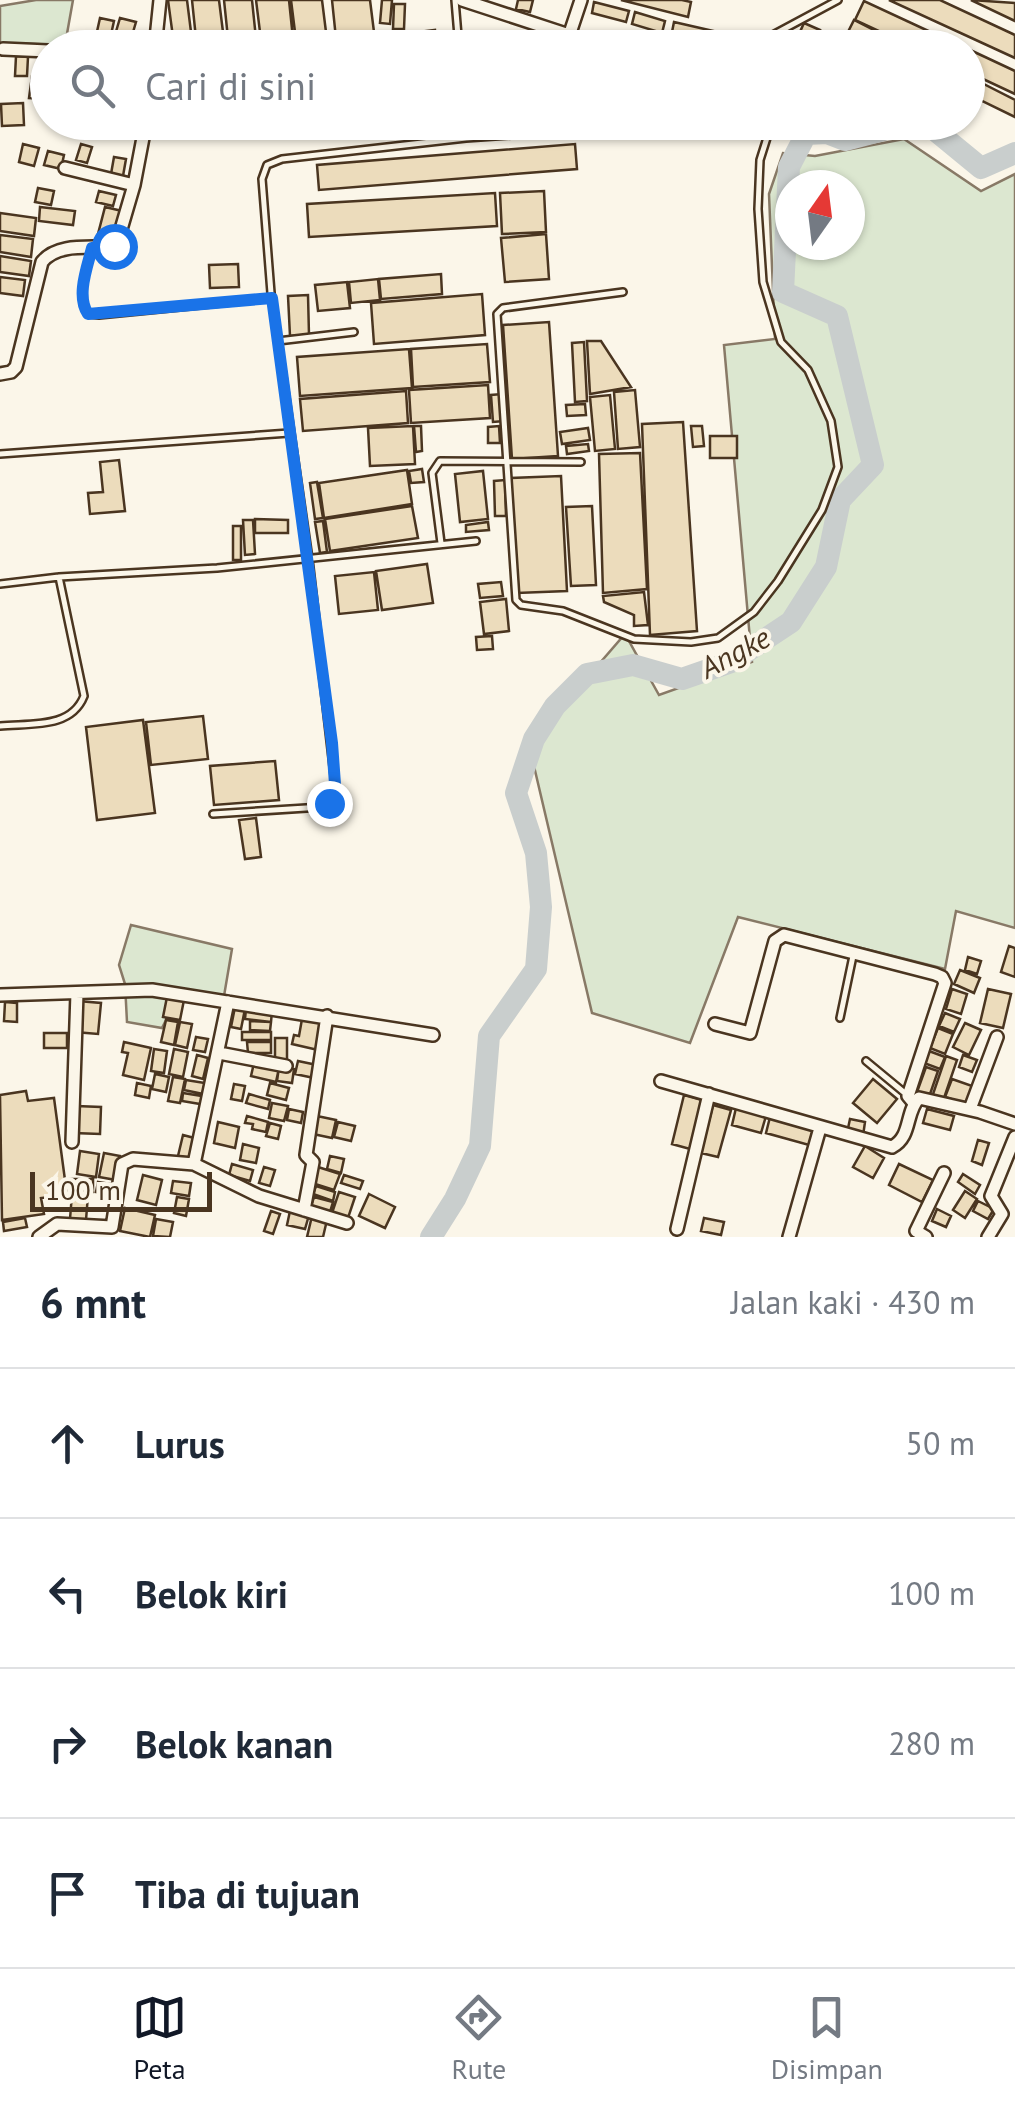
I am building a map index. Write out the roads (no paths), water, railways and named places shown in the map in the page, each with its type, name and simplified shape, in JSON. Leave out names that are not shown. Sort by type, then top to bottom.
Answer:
[{"type":"street","points":[[157,30],[160,0]]},
{"type":"street","points":[[458,0],[498,5],[557,30]]},
{"type":"street","points":[[571,30],[580,0]]},
{"type":"street","points":[[4,50],[30,51]]},
{"type":"street","points":[[0,374],[16,367],[42,262],[48,254],[110,247],[117,242],[143,140]]},
{"type":"street","points":[[65,168],[134,185]]},
{"type":"street","points":[[661,1081],[885,1146],[898,1146],[904,1137],[944,983],[942,977],[784,935],[775,942],[750,1033],[716,1024]]},
{"type":"street","points":[[0,994],[152,990],[433,1035]]},
{"type":"street","points":[[72,1142],[77,994]]},
{"type":"street","points":[[194,1164],[228,1002]]},
{"type":"street","points":[[304,1210],[313,1162],[306,1155],[308,1128],[326,1016]]},
{"type":"street","points":[[970,1109],[998,1038]]},
{"type":"street","points":[[219,1052],[286,1066]]},
{"type":"street","points":[[677,1229],[710,1094]]},
{"type":"street","points":[[911,1099],[926,1098],[1015,1124]]},
{"type":"street","points":[[789,1237],[820,1128]]},
{"type":"street","points":[[988,1237],[1002,1214],[991,1200],[1015,1137]]},
{"type":"street","points":[[39,1237],[57,1224],[112,1226],[122,1164],[127,1160],[194,1164],[259,1196],[347,1223]]},
{"type":"street","points":[[926,1237],[916,1231],[944,1172]]},
{"type":"lane","points":[[458,0],[459,30]]},
{"type":"lane","points":[[782,30],[838,0]]},
{"type":"lane","points":[[213,814],[322,806],[332,796],[335,784],[309,559],[272,298],[262,179],[267,164],[448,140]]},
{"type":"lane","points":[[623,292],[503,308],[497,314],[516,600],[521,605],[563,610],[634,638],[691,642],[718,638],[754,612],[766,596],[822,510],[838,468],[831,421],[808,370],[781,342],[766,298],[758,208],[760,160],[766,140]]},
{"type":"lane","points":[[92,248],[82,302],[88,314],[272,298]]},
{"type":"lane","points":[[278,341],[354,332]]},
{"type":"lane","points":[[0,454],[289,433]]},
{"type":"lane","points":[[441,543],[432,472],[440,460],[580,462]]},
{"type":"lane","points":[[0,584],[476,541]]},
{"type":"lane","points":[[0,726],[64,720],[78,710],[84,696],[59,577]]},
{"type":"lane","points":[[840,1018],[854,953]]},
{"type":"lane","points":[[866,1061],[911,1099]]},
{"type":"waterway","name":"Angke","points":[[431,1237],[455,1199],[480,1146],[489,1036],[536,969],[541,907],[536,853],[516,793],[534,739],[555,706],[587,674],[633,665],[682,679],[731,662],[791,622],[826,567],[840,500],[873,465],[837,316],[783,292],[789,167],[803,140]]},
{"type":"waterway","name":"Angke","points":[[947,140],[981,168],[1015,153]]}]
